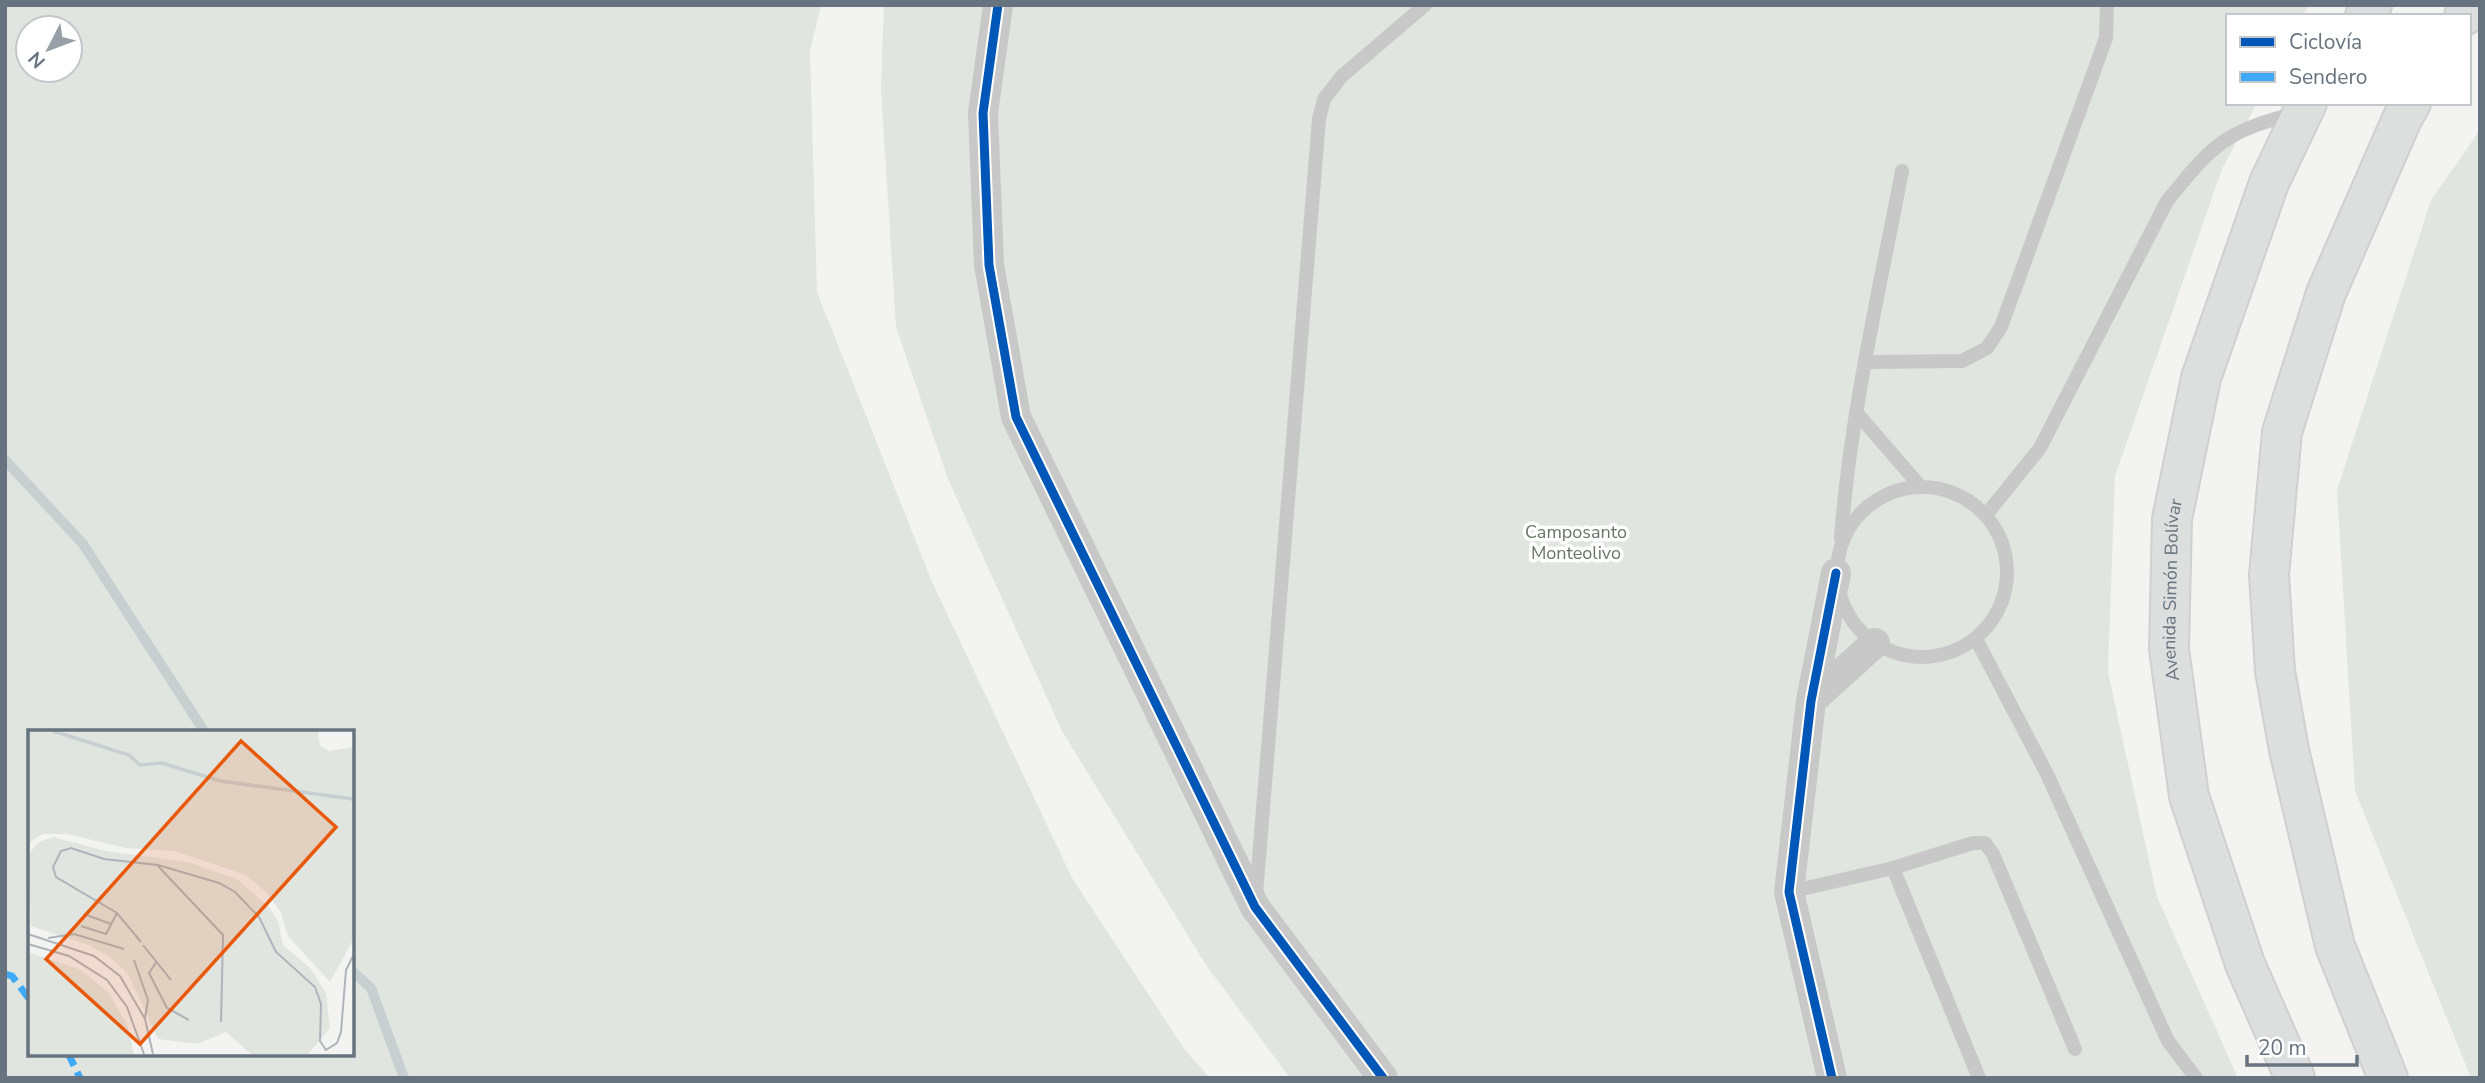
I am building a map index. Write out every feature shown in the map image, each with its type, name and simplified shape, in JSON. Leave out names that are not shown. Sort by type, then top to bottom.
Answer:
[{"type":"highway","points":[[2388,1078],[2335,946],[2288,750],[2275,671],[2269,575],[2282,432],[2326,293],[2410,105]]},
{"type":"highway","name":"Avenida Simón Bolívar","points":[[2295,1078],[2245,964],[2189,796],[2169,649],[2172,519],[2201,378],[2269,183],[2304,108]]},
{"type":"street","points":[[998,5],[983,113],[989,265],[1016,417],[1255,907],[1383,1078]]},
{"type":"street","points":[[1832,1078],[1789,892],[1811,701],[1838,559]]},
{"type":"street","points":[[1811,701],[1875,643]]},
{"type":"lane","points":[[1255,907],[1319,119],[1324,99],[1342,76],[1425,5]]},
{"type":"lane","points":[[1867,362],[1962,361],[1987,348],[2001,327],[2106,38],[2107,5]]},
{"type":"lane","points":[[1986,515],[2040,448],[2167,201],[2225,140],[2260,123],[2304,108]]},
{"type":"lane","points":[[1838,559],[1853,520],[1873,501],[1895,490],[1920,486],[1945,489],[1968,499],[1986,515],[2001,539],[2008,566],[2005,593],[1995,618],[1976,639],[1953,652],[1926,657],[1899,654],[1875,643],[1855,625],[1841,600],[1838,559],[1845,478],[1902,171]]},
{"type":"lane","points":[[1856,412],[1920,486]]},
{"type":"lane","points":[[1976,639],[2047,774],[2168,1041],[2196,1078]]},
{"type":"lane","points":[[1789,892],[1893,868],[1973,843],[1984,844],[1993,854],[2075,1049]]},
{"type":"lane","points":[[1893,868],[1979,1078]]},
{"type":"green space","points":[[5,5],[821,5],[810,51],[817,292],[932,582],[1072,878],[1185,1050],[1210,1078],[5,1078]]},
{"type":"green space","name":"Camposanto Monteolivo","points":[[884,5],[2309,5],[2304,14],[2226,14],[2226,105],[2256,105],[2222,169],[2115,476],[2108,672],[2157,897],[2238,1078],[1290,1078],[1206,965],[1062,731],[948,479],[896,327],[881,89]]},
{"type":"green space","points":[[2480,130],[2480,1078],[2471,1078],[2355,791],[2337,490],[2431,200]]},
{"type":"waterway","points":[[5,460],[83,544],[203,730]]},
{"type":"waterway","points":[[354,973],[371,988],[404,1078]]},
{"type":"marked path","points":[[5,974],[12,976],[28,997]]},
{"type":"marked path","points":[[69,1055],[80,1078]]},
{"type":"cycle path","points":[[998,5],[983,113],[989,265],[1016,417],[1255,907],[1383,1078]]},
{"type":"cycle path","points":[[1832,1078],[1789,892],[1811,701],[1836,573]]}]
